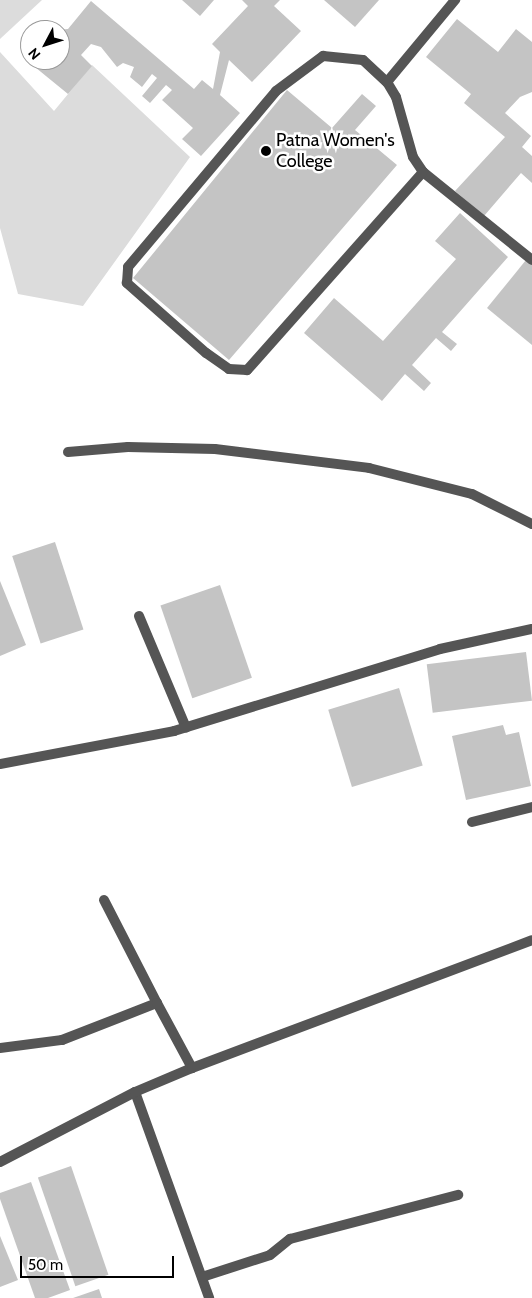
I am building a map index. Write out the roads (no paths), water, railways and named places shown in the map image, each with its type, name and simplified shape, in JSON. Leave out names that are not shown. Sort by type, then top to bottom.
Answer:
[{"type":"street","points":[[387,82],[455,0]]},
{"type":"street","points":[[423,172],[247,370],[228,369],[206,353],[127,283],[128,267],[276,90],[322,56],[347,55],[363,60],[387,82],[396,96],[413,158],[423,172],[532,260]]},
{"type":"street","points":[[68,452],[128,447],[215,449],[369,468],[472,494],[532,524]]},
{"type":"street","points":[[139,616],[186,728]]},
{"type":"street","points":[[0,764],[186,728],[440,649],[532,629]]},
{"type":"street","points":[[472,822],[532,807]]},
{"type":"street","points":[[104,900],[192,1068]]},
{"type":"street","points":[[0,1162],[135,1092],[192,1068],[532,940]]},
{"type":"street","points":[[0,1048],[62,1040],[157,1003]]},
{"type":"street","points":[[135,1092],[209,1298]]},
{"type":"street","points":[[202,1277],[270,1255],[290,1240],[458,1195]]},
{"type":"place","name":"Patna Women's College","points":[[266,151]]}]
